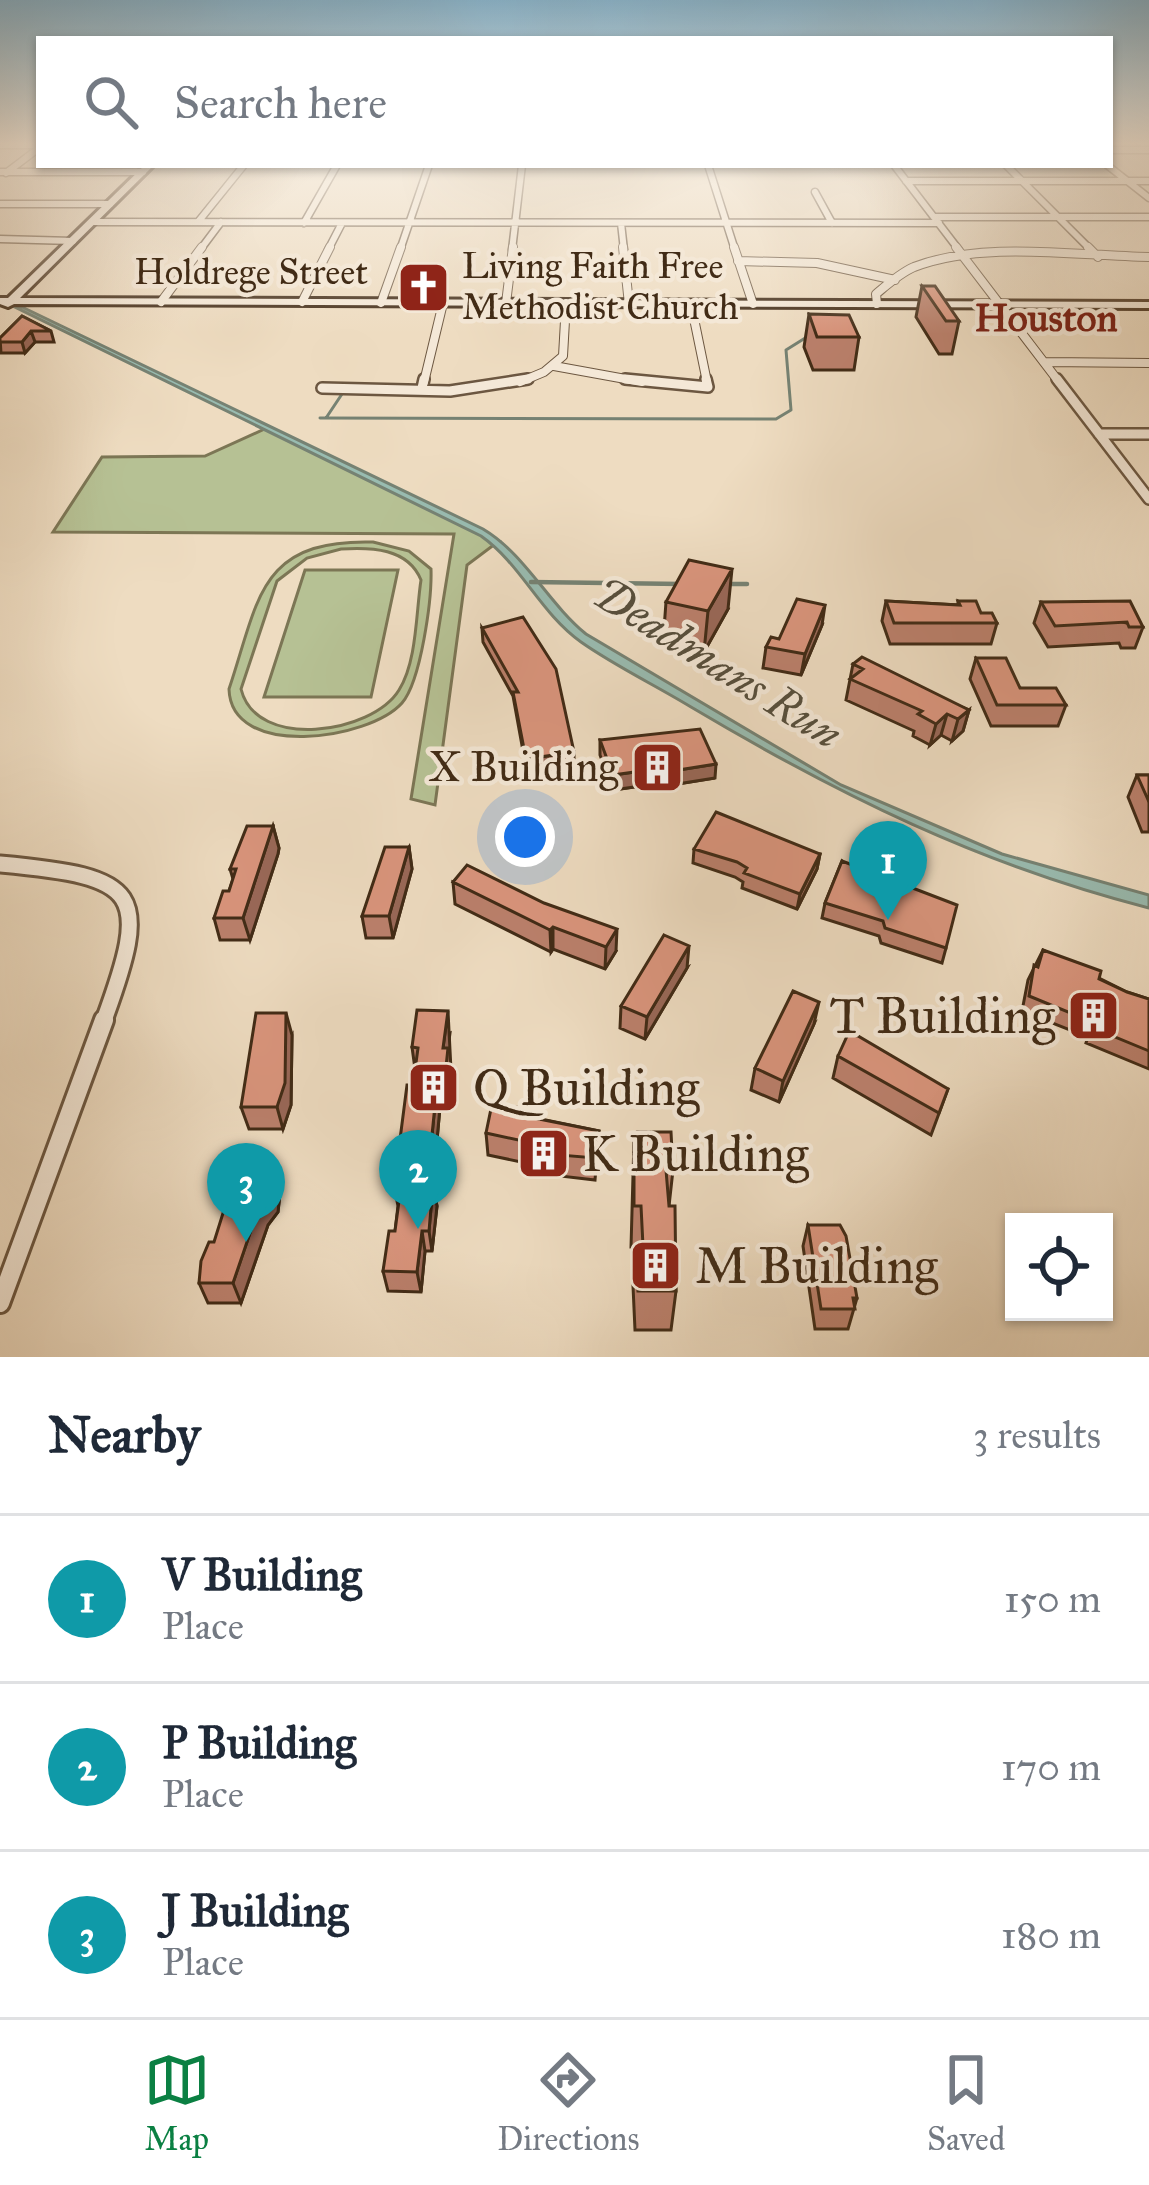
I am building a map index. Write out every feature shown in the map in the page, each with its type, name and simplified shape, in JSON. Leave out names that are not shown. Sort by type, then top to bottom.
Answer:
[{"type":"main road","points":[[0,312],[107,207]]},
{"type":"main road","name":"Holdrege Street","points":[[6,302],[1148,306]]},
{"type":"street","points":[[198,222],[210,207]]},
{"type":"street","points":[[304,223],[313,207]]},
{"type":"street","points":[[381,303],[414,207]]},
{"type":"street","points":[[506,303],[517,207]]},
{"type":"street","points":[[722,207],[753,304]]},
{"type":"street","points":[[824,207],[832,223]]},
{"type":"street","points":[[926,207],[1149,499]]},
{"type":"street","points":[[1048,207],[1098,257]]},
{"type":"street","points":[[92,222],[832,223],[1149,217]]},
{"type":"street","points":[[161,302],[221,223]]},
{"type":"street","points":[[302,302],[342,223]]},
{"type":"street","points":[[621,223],[628,304]]},
{"type":"street","points":[[0,239],[73,241]]},
{"type":"street","points":[[878,304],[874,296],[920,265],[966,259],[1149,257]]},
{"type":"street","points":[[738,261],[817,263],[895,280]]},
{"type":"street","points":[[422,388],[443,303]]},
{"type":"street","points":[[554,366],[565,350],[566,303]]},
{"type":"street","points":[[322,388],[502,386],[554,366],[661,386],[708,387],[691,304]]},
{"type":"street","points":[[1045,362],[1149,363]]},
{"type":"street","points":[[1099,434],[1149,434]]},
{"type":"street","points":[[0,864],[96,878],[122,894],[132,911],[130,951],[0,1303]]},
{"type":"green space","points":[[269,427],[499,541],[467,565],[435,805],[411,799],[454,534],[53,532],[102,457],[205,456]]},
{"type":"green space","points":[[373,542],[409,551],[431,569],[424,639],[409,692],[385,716],[333,734],[304,737],[252,726],[236,712],[229,689],[257,603],[285,564],[306,551]],"holes":[[[341,549],[376,549],[398,556],[421,580],[405,679],[385,705],[341,725],[290,728],[268,722],[251,709],[241,689],[277,581],[307,558]]]},
{"type":"green space","points":[[305,570],[398,570],[371,697],[264,697]]},
{"type":"water","points":[[17,308],[483,529],[511,552],[586,634],[841,785],[1002,854],[1149,895],[1149,908],[969,849],[801,769],[581,642],[481,536]]},
{"type":"building","points":[[922,286],[935,286],[959,321],[946,321]]},
{"type":"building","points":[[809,314],[849,315],[859,337],[817,337]]},
{"type":"building","points":[[22,316],[51,331],[31,331],[22,342],[0,342],[0,338]]},
{"type":"building","points":[[689,560],[732,569],[708,611],[666,602]]},
{"type":"building","points":[[797,599],[825,605],[805,654],[766,647],[771,637],[779,639]]},
{"type":"building","points":[[886,601],[960,605],[958,601],[976,601],[981,613],[992,613],[997,623],[894,623]]},
{"type":"building","points":[[1130,601],[1143,627],[1129,627],[1127,622],[1055,626],[1041,602]]},
{"type":"building","points":[[523,617],[556,669],[574,752],[526,759],[513,692],[518,692],[482,628]]},
{"type":"building","points":[[862,657],[969,710],[958,719],[947,714],[936,724],[918,714],[922,711],[850,679],[863,669],[853,664]]},
{"type":"building","points":[[976,658],[1006,658],[1020,688],[1056,688],[1066,705],[997,705]]},
{"type":"building","points":[[700,729],[716,764],[672,771],[670,767],[613,775],[600,740]]},
{"type":"building","points":[[1137,775],[1149,775],[1149,802]]},
{"type":"building","points":[[716,812],[820,854],[800,894],[744,873],[747,868],[737,862],[694,849]]},
{"type":"building","points":[[247,826],[273,826],[243,918],[214,918],[223,891],[229,891],[236,869],[230,869]]},
{"type":"building","points":[[385,847],[409,847],[389,916],[362,916]]},
{"type":"building","points":[[842,861],[957,905],[946,948],[825,903]]},
{"type":"building","points":[[467,865],[544,903],[617,929],[606,947],[553,927],[550,930],[453,882]]},
{"type":"building","points":[[664,935],[689,946],[647,1017],[621,1006]]},
{"type":"building","name":"T Building","points":[[1043,950],[1101,971],[1099,979],[1149,999],[1149,1051],[1029,996],[1034,965],[1038,967]]},
{"type":"building","points":[[793,991],[819,1002],[783,1081],[755,1068]]},
{"type":"building","points":[[417,1010],[448,1011],[444,1086],[437,1085],[427,1185],[433,1185],[429,1231],[422,1231],[417,1272],[383,1271],[401,1186],[394,1186],[407,1085],[413,1085],[418,1048],[412,1047]]},
{"type":"building","points":[[256,1013],[286,1013],[285,1083],[277,1107],[241,1107]]},
{"type":"building","points":[[848,1034],[948,1089],[939,1113],[838,1056]]},
{"type":"building","points":[[492,1104],[530,1109],[529,1117],[599,1131],[595,1158],[559,1155],[560,1149],[486,1133]]},
{"type":"building","points":[[637,1132],[671,1132],[673,1170],[666,1170],[669,1206],[675,1206],[676,1291],[638,1291],[636,1246],[643,1246],[641,1206],[634,1206]]},
{"type":"building","points":[[239,1162],[274,1162],[271,1191],[260,1204],[233,1283],[199,1283],[201,1261],[209,1242],[214,1242]]},
{"type":"building","points":[[808,1225],[840,1225],[846,1236],[855,1309],[821,1309]]},
{"type":"waterway","points":[[320,418],[776,419],[791,410],[786,350],[810,335]]},
{"type":"waterway","points":[[326,418],[342,394]]},
{"type":"waterway","name":"Deadmans Run","points":[[531,582],[682,584]]},
{"type":"waterway","points":[[729,584],[747,584]]},
{"type":"place","name":"Living Faith Free Methodist Church","points":[[423,287]]},
{"type":"place","name":"X Building","points":[[657,767]]},
{"type":"place","name":"V Building","points":[[888,920]]},
{"type":"place","name":"T Building","points":[[1094,1016]]},
{"type":"place","name":"Q Building","points":[[434,1088]]},
{"type":"place","name":"K Building","points":[[543,1154]]},
{"type":"place","name":"P Building","points":[[418,1229]]},
{"type":"place","name":"J Building","points":[[246,1242]]},
{"type":"place","name":"M Building","points":[[656,1266]]},
{"type":"district","name":"Houston","points":[[1046,318]]}]
